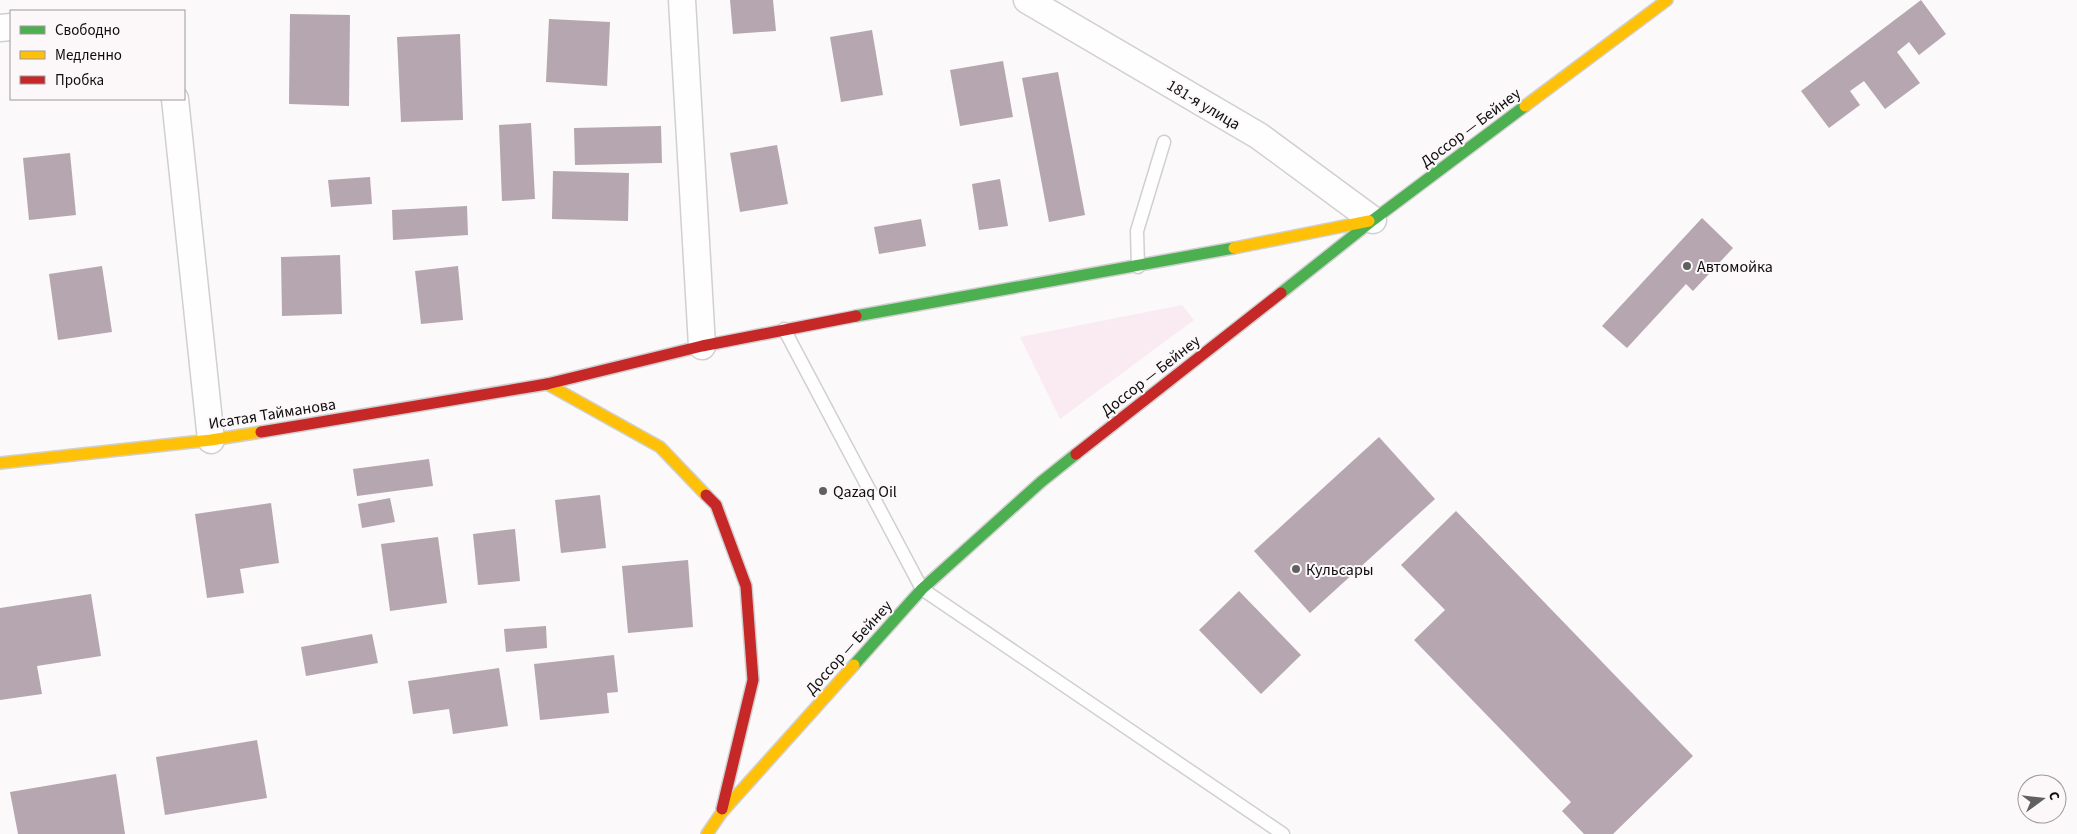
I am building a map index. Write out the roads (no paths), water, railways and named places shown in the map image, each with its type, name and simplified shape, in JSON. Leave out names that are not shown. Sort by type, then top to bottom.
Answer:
[{"type":"main road","name":"Доссор — Бейнеу","points":[[708,834],[722,812],[922,589],[1041,482],[1373,220],[1667,0]]},
{"type":"main road","name":"Исатая Тайманова","points":[[0,463],[211,440],[547,384],[702,346],[1138,267],[1373,220]]},
{"type":"main road","points":[[547,384],[660,447],[716,506],[746,586],[753,680],[722,812]]},
{"type":"street","points":[[682,0],[702,346]]},
{"type":"street","name":"181-я улица","points":[[1028,0],[1259,136],[1373,220]]},
{"type":"street","points":[[175,100],[211,440]]},
{"type":"street","points":[[702,834],[708,834]]},
{"type":"lane","points":[[1138,267],[1137,230],[1164,142]]},
{"type":"lane","points":[[784,330],[922,589],[1283,834]]},
{"type":"place","name":"Автомойка","points":[[1687,266]]},
{"type":"place","name":"Qazaq Oil","points":[[823,491]]},
{"type":"place","name":"Кульсары","points":[[1296,569]]}]
